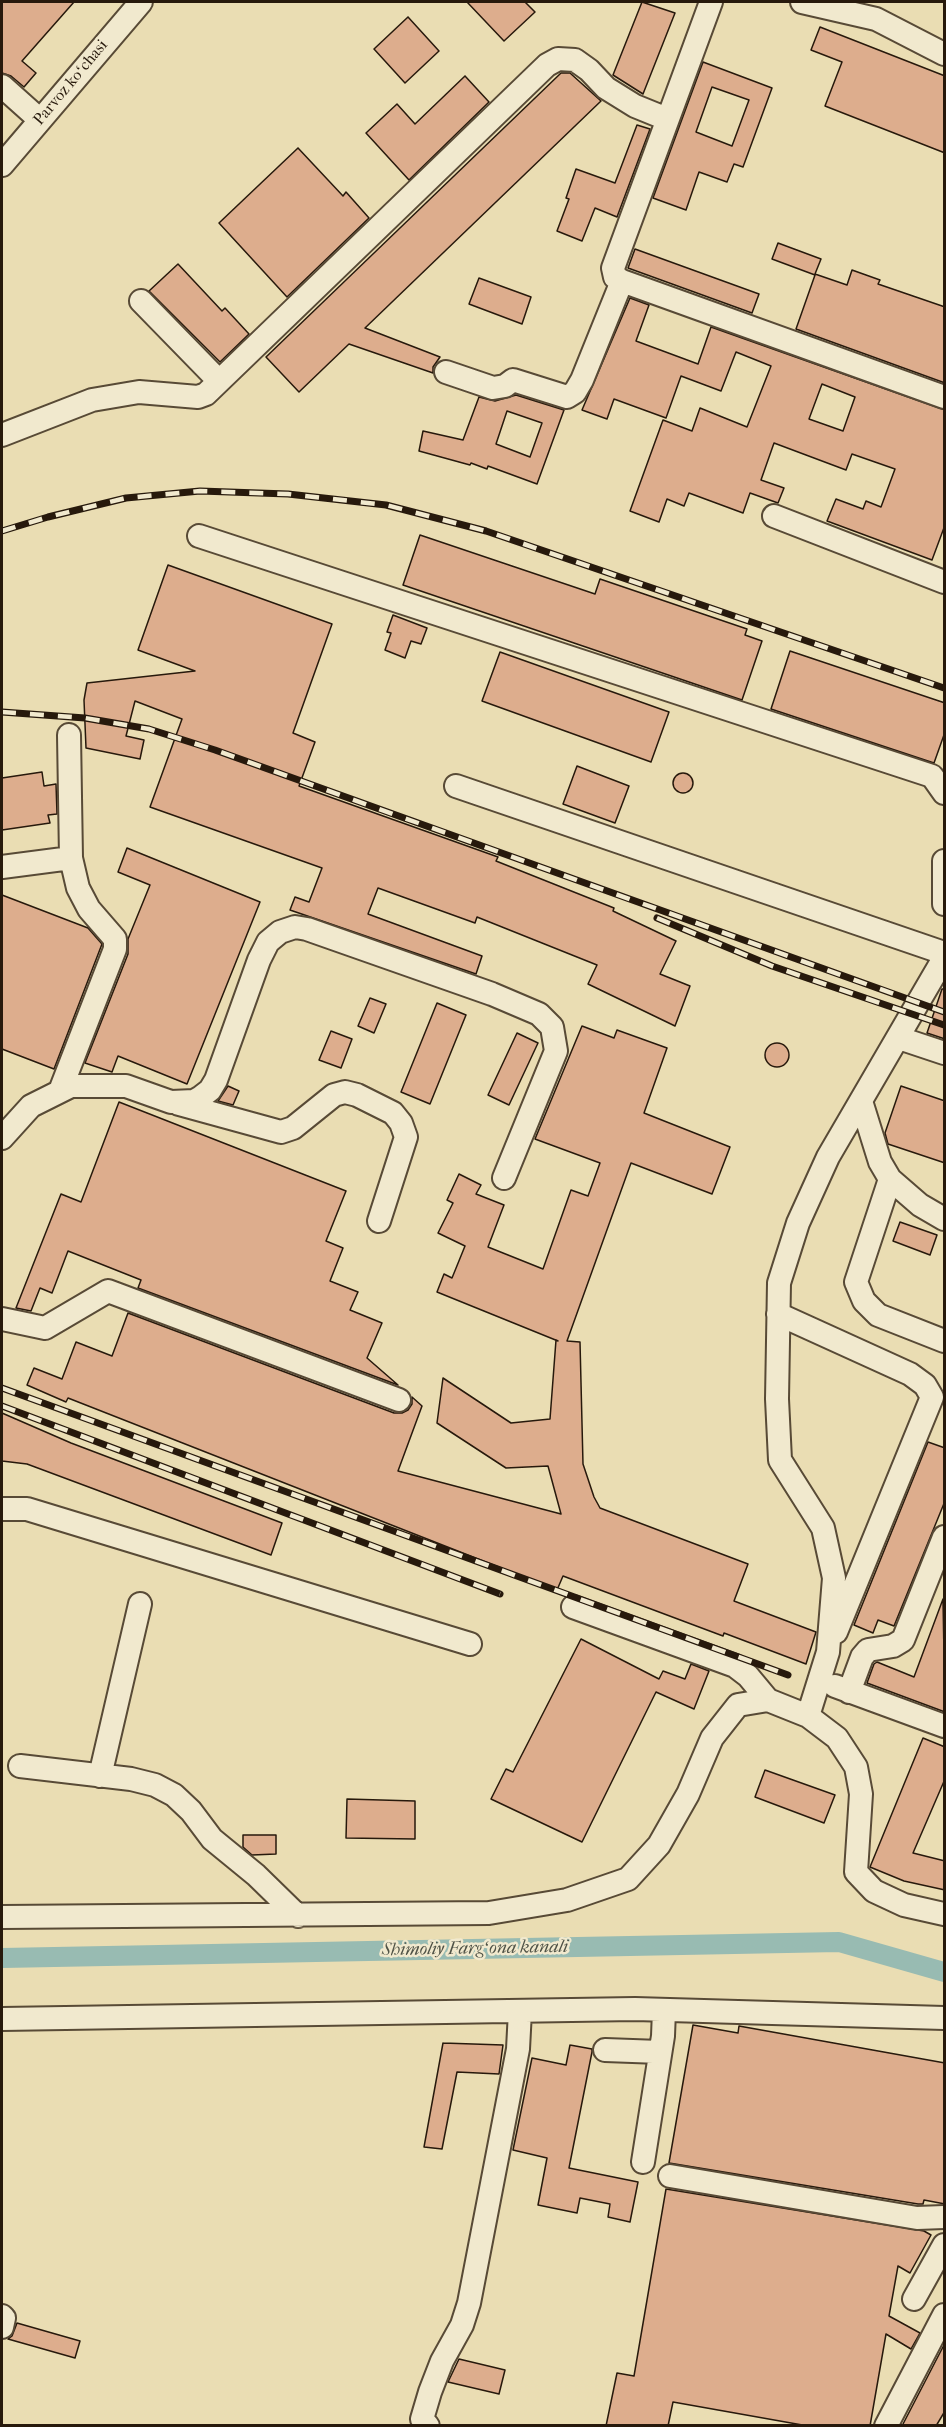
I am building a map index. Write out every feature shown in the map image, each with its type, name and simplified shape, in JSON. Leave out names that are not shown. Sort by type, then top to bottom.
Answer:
[{"type":"street","name":"Parvoz koʻchasi","points":[[2,165],[141,2]]},
{"type":"street","points":[[711,2],[613,268],[615,277],[622,282],[945,397]]},
{"type":"street","points":[[802,2],[876,19],[945,54]]},
{"type":"street","points":[[2,435],[92,400],[139,392],[198,397],[206,394],[547,65],[558,59],[575,60],[589,70],[606,88],[634,106],[667,119]]},
{"type":"street","points":[[2,86],[39,120]]},
{"type":"street","points":[[446,372],[493,388],[505,386],[513,380],[567,397],[574,392],[582,380],[622,282]]},
{"type":"street","points":[[141,302],[219,381]]},
{"type":"street","points":[[774,516],[945,582]]},
{"type":"street","points":[[199,536],[932,776],[945,793]]},
{"type":"street","points":[[60,1091],[115,949],[115,939],[89,909],[78,888],[71,858],[69,735]]},
{"type":"street","points":[[456,786],[945,955],[828,1157],[798,1223],[779,1283],[777,1399],[780,1460],[823,1528],[834,1578],[828,1652]]},
{"type":"street","points":[[2,867],[71,858]]},
{"type":"street","points":[[945,861],[945,904]]},
{"type":"street","points":[[171,1102],[194,1101],[210,1090],[216,1080],[259,960],[268,942],[280,932],[295,927],[307,929],[501,998],[539,1014],[552,1027],[556,1051],[504,1178]]},
{"type":"street","points":[[898,1038],[945,1053]]},
{"type":"street","points":[[2,1138],[31,1106],[71,1086],[126,1086],[171,1102],[281,1132],[293,1128],[334,1095],[345,1092],[357,1095],[393,1113],[401,1123],[406,1137],[379,1221]]},
{"type":"street","points":[[861,1101],[880,1162],[890,1179],[920,1204],[945,1219]]},
{"type":"street","points":[[890,1179],[856,1282],[864,1301],[878,1315],[945,1341]]},
{"type":"street","points":[[2,1319],[45,1328],[108,1291],[399,1400]]},
{"type":"street","points":[[778,1314],[910,1374],[925,1385],[932,1397],[828,1652],[808,1716]]},
{"type":"street","points":[[2,1509],[27,1509],[470,1644]]},
{"type":"street","points":[[849,1692],[862,1657],[868,1650],[893,1646],[903,1640],[945,1537]]},
{"type":"street","points":[[100,1776],[140,1604]]},
{"type":"street","points":[[573,1607],[735,1666],[748,1676],[768,1700],[808,1716],[837,1738],[856,1767],[861,1794],[856,1872],[874,1892],[904,1905],[945,1914]]},
{"type":"street","points":[[819,1681],[945,1726]]},
{"type":"street","points":[[2,1917],[489,1913],[567,1900],[628,1879],[659,1845],[688,1794],[712,1738],[738,1705],[768,1700]]},
{"type":"street","points":[[20,1766],[131,1779],[154,1785],[174,1795],[191,1811],[212,1839],[256,1875],[298,1916]]},
{"type":"street","points":[[643,2162],[664,2010]]},
{"type":"street","points":[[2,2019],[664,2010],[945,2018]]},
{"type":"street","points":[[428,2426],[422,2419],[430,2392],[442,2361],[462,2325],[469,2303],[518,2049],[520,2011]]},
{"type":"street","points":[[605,2050],[660,2052]]},
{"type":"street","points":[[669,2176],[917,2218],[945,2217]]},
{"type":"street","points":[[914,2299],[945,2245]]},
{"type":"street","points":[[886,2426],[945,2315]]},
{"type":"street","points":[[2,2316],[4,2318],[2,2327]]},
{"type":"building","points":[[2,2],[74,2],[22,61],[36,73],[24,87],[11,76],[2,73]]},
{"type":"building","points":[[467,2],[525,2],[535,12],[504,41]]},
{"type":"building","points":[[642,2],[675,13],[643,94],[613,75]]},
{"type":"building","points":[[408,17],[439,51],[405,83],[374,49]]},
{"type":"building","points":[[820,27],[945,76],[945,153],[825,106],[842,62],[811,50]]},
{"type":"building","points":[[703,62],[772,88],[743,167],[734,164],[727,182],[699,172],[686,210],[653,198]],"holes":[[[712,87],[749,100],[732,146],[696,132]]]},
{"type":"building","points":[[561,73],[570,73],[601,101],[365,328],[440,357],[433,367],[433,373],[349,344],[299,392],[266,357]]},
{"type":"building","points":[[465,76],[489,102],[409,180],[366,133],[397,104],[415,124]]},
{"type":"building","points":[[637,125],[650,129],[617,217],[595,208],[582,241],[557,231],[569,199],[566,198],[576,169],[615,183]]},
{"type":"building","points":[[298,148],[343,196],[346,192],[369,218],[287,297],[219,223]]},
{"type":"building","points":[[778,243],[821,259],[815,274],[847,285],[852,270],[880,280],[878,284],[945,307],[945,383],[796,329],[815,275],[772,259]]},
{"type":"building","points":[[635,249],[759,294],[752,313],[628,268]]},
{"type":"building","points":[[178,264],[222,311],[225,308],[249,334],[220,362],[149,291]]},
{"type":"building","points":[[479,278],[531,297],[522,324],[469,304]]},
{"type":"building","points":[[630,298],[649,305],[636,341],[698,364],[711,327],[945,410],[945,525],[932,560],[827,521],[836,499],[863,509],[866,501],[881,507],[895,469],[852,454],[846,470],[774,443],[761,480],[784,488],[778,503],[750,493],[743,513],[689,493],[684,506],[667,499],[659,522],[630,511],[663,420],[692,431],[700,408],[747,427],[771,366],[736,352],[721,391],[681,376],[666,418],[614,399],[607,419],[582,410]],"holes":[[[822,384],[855,397],[843,431],[809,419]]]},
{"type":"building","points":[[516,395],[564,410],[537,484],[488,466],[487,469],[419,451],[423,431],[463,440],[479,397],[495,401]],"holes":[[[507,411],[542,423],[530,457],[496,444]]]},
{"type":"building","points":[[420,535],[595,594],[600,579],[747,629],[745,635],[762,641],[742,700],[403,585]]},
{"type":"building","points":[[168,565],[332,624],[293,733],[315,742],[299,786],[498,857],[496,861],[614,908],[613,911],[676,941],[660,974],[690,986],[675,1026],[588,984],[597,965],[477,917],[475,923],[378,888],[368,914],[482,956],[476,974],[290,910],[295,897],[309,902],[322,868],[150,807],[182,719],[135,701],[126,736],[144,740],[140,759],[86,748],[84,700],[87,683],[195,671],[138,650]]},
{"type":"building","points":[[393,615],[427,628],[421,644],[411,641],[405,658],[385,650],[391,633],[387,632]]},
{"type":"building","points":[[790,651],[945,703],[945,732],[934,763],[771,709]]},
{"type":"building","points":[[500,652],[669,712],[651,762],[482,701]]},
{"type":"building","points":[[577,766],[629,786],[615,823],[563,804]]},
{"type":"building","points":[[42,772],[44,786],[56,784],[57,814],[48,815],[50,823],[2,830],[2,778]]},
{"type":"building","points":[[683,773],[690,776],[693,783],[690,790],[683,793],[676,790],[673,783],[676,776]]},
{"type":"building","points":[[127,848],[260,902],[187,1084],[118,1056],[112,1072],[85,1063],[128,954],[128,939],[150,885],[118,872]]},
{"type":"building","points":[[2,895],[88,928],[102,944],[54,1069],[2,1049]]},
{"type":"building","points":[[942,989],[945,989],[945,1039],[927,1033]]},
{"type":"building","points":[[370,998],[386,1004],[374,1033],[358,1026]]},
{"type":"building","points":[[437,1003],[466,1015],[430,1104],[401,1092]]},
{"type":"building","points":[[582,1026],[614,1038],[617,1030],[667,1048],[644,1113],[730,1147],[712,1194],[631,1163],[567,1341],[580,1342],[583,1464],[600,1508],[748,1564],[734,1601],[816,1632],[806,1664],[724,1633],[723,1636],[563,1576],[557,1590],[68,1398],[66,1402],[27,1385],[34,1368],[62,1379],[76,1342],[112,1356],[128,1313],[394,1413],[408,1410],[412,1404],[412,1397],[422,1406],[398,1471],[561,1514],[548,1466],[506,1468],[437,1423],[443,1378],[511,1423],[550,1419],[556,1340],[437,1292],[444,1274],[452,1278],[465,1246],[438,1233],[453,1203],[447,1200],[459,1174],[481,1185],[476,1194],[504,1205],[488,1247],[543,1269],[571,1190],[588,1196],[600,1163],[535,1139]]},
{"type":"building","points":[[331,1031],[352,1039],[341,1068],[319,1060]]},
{"type":"building","points":[[517,1033],[538,1043],[509,1105],[488,1095]]},
{"type":"building","points":[[777,1043],[782,1044],[788,1050],[788,1060],[782,1066],[777,1067],[772,1066],[766,1060],[765,1055],[766,1050],[772,1044]]},
{"type":"building","points":[[228,1086],[239,1091],[233,1105],[218,1101]]},
{"type":"building","points":[[901,1086],[945,1101],[945,1163],[888,1144],[885,1133]]},
{"type":"building","points":[[119,1102],[346,1191],[326,1241],[343,1248],[330,1281],[358,1292],[350,1310],[382,1323],[367,1358],[398,1385],[138,1288],[141,1280],[68,1251],[52,1293],[40,1288],[31,1311],[16,1308],[61,1194],[81,1202]]},
{"type":"building","points":[[900,1222],[937,1235],[930,1255],[893,1241]]},
{"type":"building","points":[[2,1413],[71,1443],[282,1523],[271,1555],[27,1464],[2,1461]]},
{"type":"building","points":[[928,1442],[945,1448],[945,1501],[894,1626],[878,1620],[873,1633],[854,1625]]},
{"type":"building","points":[[943,1599],[945,1712],[867,1683],[874,1664],[877,1662],[914,1677]]},
{"type":"building","points":[[581,1639],[659,1679],[663,1671],[685,1679],[691,1664],[709,1671],[694,1709],[656,1692],[582,1842],[491,1799],[506,1769],[513,1772]]},
{"type":"building","points":[[923,1738],[945,1747],[945,1779],[913,1853],[945,1861],[945,1890],[904,1881],[870,1867]]},
{"type":"building","points":[[765,1770],[835,1795],[824,1823],[755,1797]]},
{"type":"building","points":[[347,1799],[415,1801],[415,1839],[346,1838]]},
{"type":"building","points":[[243,1835],[276,1835],[276,1854],[252,1855],[243,1847]]},
{"type":"building","points":[[693,2025],[738,2033],[739,2026],[945,2063],[945,2204],[924,2200],[923,2204],[918,2204],[669,2163]]},
{"type":"building","points":[[443,2043],[503,2045],[499,2074],[457,2072],[442,2149],[424,2147]]},
{"type":"building","points":[[570,2045],[592,2049],[592,2052],[569,2168],[638,2182],[630,2222],[608,2217],[610,2204],[580,2198],[577,2213],[538,2205],[547,2158],[513,2150],[532,2058],[566,2065]]},
{"type":"building","points":[[666,2189],[924,2231],[931,2235],[910,2273],[898,2266],[889,2316],[920,2333],[911,2349],[886,2334],[870,2426],[808,2426],[673,2402],[668,2426],[606,2426],[617,2373],[634,2376]]},
{"type":"building","points":[[17,2323],[80,2341],[75,2358],[8,2339],[12,2336]]},
{"type":"building","points":[[945,2343],[945,2411],[936,2426],[902,2426]]},
{"type":"building","points":[[459,2359],[505,2370],[499,2394],[448,2382]]},
{"type":"waterway","name":"Shimoliy Fargʻona kanali","points":[[2,1958],[839,1942],[944,1972]]},
{"type":"railway","points":[[2,531],[126,498],[200,491],[288,494],[386,505],[486,531],[944,688]]},
{"type":"railway","points":[[2,712],[85,718],[149,729],[215,750],[944,1012]]},
{"type":"railway","points":[[657,918],[772,966],[944,1025]]},
{"type":"railway","points":[[2,1388],[788,1675]]},
{"type":"railway","points":[[2,1406],[500,1594]]}]
